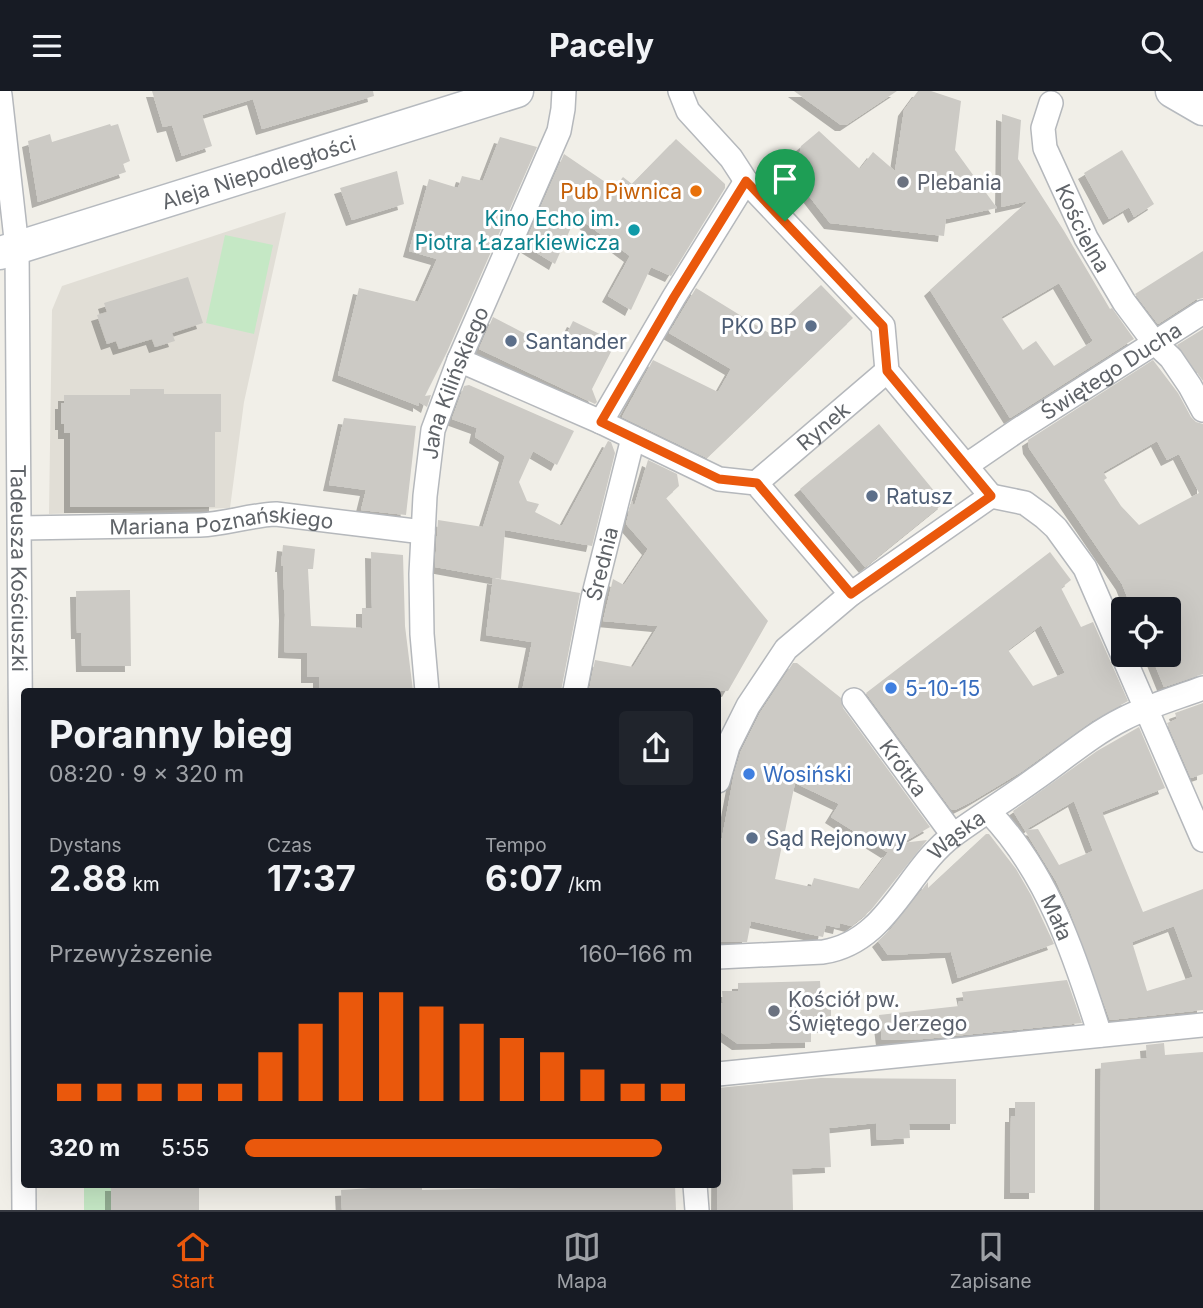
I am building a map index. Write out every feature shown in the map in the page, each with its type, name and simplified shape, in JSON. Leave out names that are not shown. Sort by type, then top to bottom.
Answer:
[{"type":"main road","name":"Aleja Niepodległości","points":[[8,251],[517,91]]},
{"type":"main road","points":[[1172,91],[1203,110]]},
{"type":"street","name":"Jana Kilińskiego","points":[[427,688],[422,634],[422,532],[433,430],[459,360],[559,131],[564,91]]},
{"type":"street","points":[[680,91],[688,111],[732,158],[746,181],[883,326],[887,371],[991,496],[1025,503],[1044,517],[1066,541],[1085,568],[1203,840]]},
{"type":"street","name":"Tadeusza Kościuszki","points":[[0,95],[21,528],[21,995]]},
{"type":"street","name":"Kościelna","points":[[1051,103],[1043,128],[1045,148],[1086,238],[1124,302],[1154,342],[1171,358],[1203,410]]},
{"type":"street","points":[[601,422],[746,181]]},
{"type":"street","name":"Świętego Ducha","points":[[967,465],[1203,312]]},
{"type":"street","points":[[459,360],[601,422],[719,479],[757,483],[851,594]]},
{"type":"street","name":"Rynek","points":[[757,483],[887,371]]},
{"type":"street","name":"Średnia","points":[[576,688],[593,598],[633,438]]},
{"type":"street","points":[[721,770],[728,746],[748,706],[786,649],[851,594],[991,496]]},
{"type":"street","name":"Mariana Poznańskiego","points":[[21,528],[200,526],[275,514],[422,532]]},
{"type":"street","name":"Wąska","points":[[721,957],[823,953],[840,950],[852,944],[876,926],[935,853],[953,835],[1097,734],[1148,708],[1203,688]]},
{"type":"street","name":"Krótka","points":[[855,700],[953,835]]},
{"type":"street","name":"Mała","points":[[989,812],[1014,839],[1045,893],[1076,958],[1100,1035]]},
{"type":"street","points":[[721,1074],[1203,1025]]},
{"type":"street","name":"Tadeusza Kościuszki","points":[[24,1188],[24,1210]]},
{"type":"street","points":[[695,1188],[697,1210]]},
{"type":"shaded area","points":[[286,212],[244,402],[230,508],[49,514],[52,310],[62,286]]},
{"type":"green space","points":[[225,235],[273,245],[254,334],[206,323]]},
{"type":"green space","points":[[84,1188],[112,1188],[112,1210],[84,1210]]},
{"type":"building","points":[[152,91],[373,91],[374,96],[262,129],[253,99],[202,115],[212,146],[182,156],[172,125],[163,127]]},
{"type":"building","points":[[794,91],[897,91],[846,125],[841,125]]},
{"type":"building","points":[[918,91],[931,91],[961,101],[955,150],[997,208],[946,219],[944,236],[830,223],[795,178],[801,146],[819,131],[860,169],[873,152],[895,171],[904,110]]},
{"type":"building","points":[[1002,114],[1021,120],[1018,159],[1110,309],[1112,308],[1134,339],[1010,418],[930,290],[1028,201],[1001,207]],"holes":[[[1059,283],[1093,341],[1054,366],[1036,341],[1023,350],[1001,317]]]},
{"type":"building","points":[[110,124],[118,124],[130,161],[123,164],[126,172],[38,202],[28,141],[50,134],[52,142]]},
{"type":"building","points":[[500,137],[537,147],[425,396],[431,395],[427,407],[338,375],[359,288],[418,302],[437,259],[409,251],[429,179],[458,188],[462,176],[483,181]]},
{"type":"building","points":[[676,139],[725,184],[725,188],[671,276],[651,267],[631,310],[608,296],[630,256],[576,216],[555,264],[524,245],[564,154],[614,188],[623,177],[632,184]]},
{"type":"building","points":[[1122,150],[1154,204],[1134,217],[1129,207],[1109,219],[1084,173]]},
{"type":"building","points":[[397,171],[404,204],[352,220],[340,188]]},
{"type":"building","points":[[1203,251],[1203,298],[1195,300],[1158,324],[1135,294]]},
{"type":"building","points":[[188,277],[203,323],[172,333],[175,341],[155,347],[152,339],[119,349],[116,341],[107,344],[97,315],[107,312],[104,303]]},
{"type":"building","points":[[821,285],[853,318],[707,458],[622,417],[653,360],[718,392],[731,369],[669,333],[696,288],[769,333]]},
{"type":"building","points":[[493,317],[558,351],[573,321],[616,342],[592,389],[597,402],[595,404],[479,349]]},
{"type":"building","points":[[1203,329],[1203,381],[1177,345]]},
{"type":"building","points":[[1153,360],[1178,393],[1191,417],[1203,424],[1203,674],[1164,687],[1156,667],[1181,667],[1181,597],[1127,597],[1122,584],[1029,448],[1028,440]],"holes":[[[1157,441],[1167,460],[1179,454],[1199,493],[1139,525],[1121,506],[1104,480],[1107,478],[1103,472]]]},
{"type":"building","points":[[469,385],[574,431],[557,465],[533,451],[519,482],[527,501],[539,504],[535,512],[562,526],[608,441],[611,442],[615,453],[592,546],[505,530],[501,579],[435,567],[438,520],[483,527],[505,456],[475,437],[477,428],[452,419],[464,386]]},
{"type":"building","points":[[130,389],[164,389],[164,394],[221,394],[221,432],[215,432],[215,507],[70,507],[70,433],[64,433],[64,424],[61,424],[61,403],[64,403],[64,395],[130,395]]},
{"type":"building","points":[[344,418],[416,426],[406,515],[361,510],[366,490],[329,485]]},
{"type":"building","name":"Ratusz","points":[[879,424],[944,503],[865,567],[800,489]]},
{"type":"building","points":[[648,460],[677,474],[679,486],[666,498],[768,621],[728,691],[721,691],[721,688],[590,688],[595,660],[633,667],[658,626],[603,621],[613,579],[624,585],[648,549],[626,524],[632,501],[634,507]]},
{"type":"building","points":[[283,545],[315,549],[313,569],[308,569],[311,626],[362,628],[362,608],[372,608],[371,552],[403,555],[405,626],[413,688],[319,688],[319,677],[307,677],[307,653],[284,652],[285,615],[281,566]]},
{"type":"building","points":[[1050,552],[1071,580],[1061,588],[1081,627],[1093,622],[1128,701],[1092,721],[1021,772],[971,802],[955,810],[951,809],[866,693]],"holes":[[[1041,625],[1065,673],[1033,686],[1008,650]]]},
{"type":"building","points":[[493,578],[580,593],[562,688],[523,688],[532,642],[486,635]]},
{"type":"building","points":[[130,590],[131,666],[82,666],[81,633],[77,633],[76,591]]},
{"type":"building","points":[[793,663],[797,663],[841,698],[843,708],[930,827],[902,843],[927,840],[871,910],[851,926],[840,923],[839,928],[826,925],[823,937],[751,921],[747,942],[721,942],[721,843],[741,751],[760,713]],"holes":[[[795,783],[839,804],[831,817],[889,851],[860,889],[814,878],[811,887],[775,879]]]},
{"type":"building","points":[[1203,703],[1203,774],[1191,778],[1167,723],[1177,719],[1175,713]]},
{"type":"building","points":[[1139,727],[1165,788],[1102,812],[1143,912],[1203,889],[1203,1010],[1110,1020],[1070,911],[1056,881],[1013,811],[1097,751]],"holes":[[[1074,801],[1093,851],[1059,865],[1038,829],[1025,830]],[[1174,926],[1193,977],[1147,991],[1132,942]]]},
{"type":"building","points":[[989,834],[1016,869],[1054,944],[958,978],[951,952],[888,955],[878,941],[891,929],[928,882],[928,888]]},
{"type":"building","points":[[1067,980],[1082,1023],[924,1039],[882,1040],[879,1015],[959,1006],[958,1002],[964,1001],[962,992]]},
{"type":"building","name":"Kościół pw. Świętego Jerzego","points":[[820,981],[821,997],[831,1004],[831,1017],[824,1027],[811,1026],[811,1042],[738,1044],[721,1032],[721,1003],[722,991],[738,991],[738,983]]},
{"type":"building","points":[[1164,1043],[1165,1055],[1203,1052],[1203,1210],[1100,1210],[1101,1063],[1147,1058],[1146,1045]]},
{"type":"building","points":[[821,1078],[956,1079],[956,1124],[909,1124],[910,1138],[877,1140],[876,1123],[829,1128],[831,1167],[792,1169],[793,1210],[717,1210],[717,1188],[721,1188],[721,1088]]},
{"type":"building","points":[[1015,1102],[1035,1102],[1035,1193],[1010,1193],[1011,1116],[1015,1116]]},
{"type":"building","points":[[111,1188],[199,1188],[199,1210],[111,1210]]},
{"type":"building","points":[[675,1188],[676,1210],[342,1210],[341,1190]]},
{"type":"place","name":"Plebania","points":[[903,182]]},
{"type":"place","name":"Pub Piwnica","points":[[696,191]]},
{"type":"place","name":"Kino Echo im. Piotra Łazarkiewicza","points":[[634,230]]},
{"type":"place","name":"PKO BP","points":[[811,326]]},
{"type":"place","name":"Santander","points":[[511,341]]},
{"type":"place","name":"Ratusz","points":[[872,496]]},
{"type":"place","name":"5-10-15","points":[[891,688]]},
{"type":"place","name":"Wosiński","points":[[749,774]]},
{"type":"place","name":"Sąd Rejonowy","points":[[752,838]]},
{"type":"place","name":"Kościół pw. Świętego Jerzego","points":[[774,1011]]},
{"type":"route","points":[[746,181],[785,221],[883,326],[887,371],[991,496],[851,594],[757,483],[719,479],[601,422],[746,181]]}]
